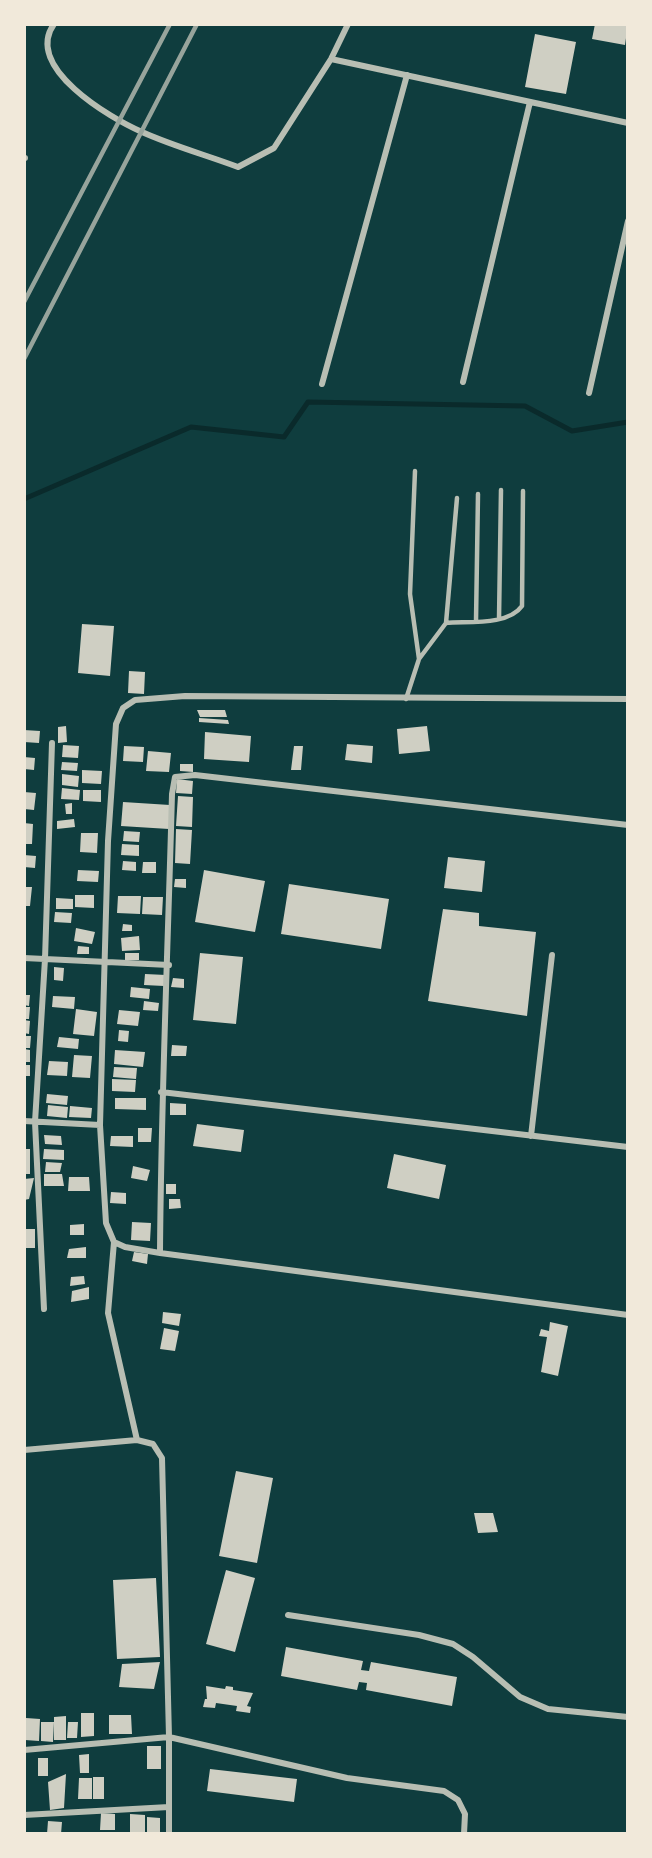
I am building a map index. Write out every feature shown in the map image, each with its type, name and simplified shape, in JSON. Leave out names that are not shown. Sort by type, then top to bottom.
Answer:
[{"type":"street","points":[[54,24],[47,42],[48,54],[68,85],[141,132],[238,167],[274,148],[330,59],[348,24]]},
{"type":"street","points":[[330,59],[628,123]]},
{"type":"street","points":[[322,384],[407,75]]},
{"type":"street","points":[[463,382],[530,102]]},
{"type":"street","points":[[589,393],[628,221]]},
{"type":"street","points":[[137,1440],[108,1313],[114,1242],[106,1223],[100,1125],[113,771],[116,724],[123,708],[135,700],[185,696],[628,699]]},
{"type":"street","points":[[44,1309],[35,1122],[45,959],[52,743]]},
{"type":"street","points":[[160,1253],[161,1092],[169,964],[172,794],[176,777],[195,775],[628,825]]},
{"type":"street","points":[[531,1136],[552,955]]},
{"type":"street","points":[[24,958],[169,964]]},
{"type":"street","points":[[161,1092],[628,1147]]},
{"type":"street","points":[[24,1121],[100,1125]]},
{"type":"street","points":[[114,1242],[125,1247],[160,1253],[628,1315]]},
{"type":"street","points":[[24,1450],[137,1440],[153,1444],[162,1458],[169,1737],[169,1834]]},
{"type":"street","points":[[288,1615],[419,1635],[453,1644],[473,1657],[520,1697],[548,1709],[628,1717]]},
{"type":"street","points":[[24,1750],[169,1737],[347,1778],[444,1791],[458,1800],[465,1814],[464,1834]]},
{"type":"street","points":[[24,1815],[169,1807]]},
{"type":"lane","points":[[415,471],[410,594],[420,659]]},
{"type":"lane","points":[[499,619],[501,490]]},
{"type":"lane","points":[[446,623],[499,619],[518,612],[522,606],[523,490]]},
{"type":"lane","points":[[476,621],[478,494]]},
{"type":"lane","points":[[406,699],[420,659],[446,623],[457,498]]},
{"type":"building","points":[[595,24],[628,24],[625,45],[592,39]]},
{"type":"building","points":[[535,34],[576,42],[566,94],[525,87]]},
{"type":"building","points":[[82,624],[114,626],[110,676],[78,673]]},
{"type":"building","points":[[129,671],[145,672],[144,694],[128,693]]},
{"type":"building","points":[[197,710],[225,710],[227,717],[200,717]]},
{"type":"building","points":[[199,718],[228,720],[229,724],[199,722]]},
{"type":"building","points":[[66,726],[67,742],[58,743],[58,727]]},
{"type":"building","points":[[427,726],[430,751],[399,754],[397,729]]},
{"type":"building","points":[[24,730],[40,731],[39,743],[24,742]]},
{"type":"building","points":[[205,732],[251,736],[249,762],[204,759]]},
{"type":"building","points":[[347,744],[373,746],[372,763],[345,760]]},
{"type":"building","points":[[63,745],[79,746],[78,758],[62,757]]},
{"type":"building","points":[[124,746],[144,747],[143,762],[123,761]]},
{"type":"building","points":[[294,746],[303,746],[301,770],[291,770]]},
{"type":"building","points":[[148,751],[171,753],[169,772],[146,771]]},
{"type":"building","points":[[24,757],[35,758],[34,770],[24,769]]},
{"type":"building","points":[[62,762],[78,763],[77,771],[61,770]]},
{"type":"building","points":[[180,764],[193,764],[193,772],[180,771]]},
{"type":"building","points":[[82,770],[102,771],[101,784],[82,783]]},
{"type":"building","points":[[62,774],[79,776],[78,787],[62,785]]},
{"type":"building","points":[[177,779],[193,781],[192,794],[176,793]]},
{"type":"building","points":[[62,788],[80,790],[79,800],[61,799]]},
{"type":"building","points":[[83,790],[101,790],[101,802],[83,801]]},
{"type":"building","points":[[24,792],[36,793],[34,810],[24,809]]},
{"type":"building","points":[[178,796],[193,797],[192,827],[176,826]]},
{"type":"building","points":[[123,802],[170,805],[169,829],[121,826]]},
{"type":"building","points":[[72,803],[72,814],[66,814],[65,804]]},
{"type":"building","points":[[74,819],[75,827],[57,829],[57,821]]},
{"type":"building","points":[[24,823],[33,824],[32,844],[24,844]]},
{"type":"building","points":[[176,829],[192,830],[190,864],[175,863]]},
{"type":"building","points":[[124,831],[140,832],[139,842],[123,841]]},
{"type":"building","points":[[81,833],[98,833],[97,853],[80,852]]},
{"type":"building","points":[[122,844],[139,845],[139,856],[121,855]]},
{"type":"building","points":[[24,855],[36,856],[35,868],[24,867]]},
{"type":"building","points":[[448,857],[485,861],[482,892],[444,888]]},
{"type":"building","points":[[123,861],[136,862],[136,871],[122,870]]},
{"type":"building","points":[[143,862],[156,862],[156,873],[142,873]]},
{"type":"building","points":[[78,870],[99,871],[98,882],[77,881]]},
{"type":"building","points":[[204,870],[265,881],[255,932],[195,922]]},
{"type":"building","points":[[175,879],[186,879],[186,888],[174,887]]},
{"type":"building","points":[[289,884],[389,899],[381,949],[281,934]]},
{"type":"building","points":[[24,887],[32,887],[30,906],[24,906]]},
{"type":"building","points":[[75,895],[94,895],[94,908],[75,907]]},
{"type":"building","points":[[118,896],[141,896],[140,914],[117,913]]},
{"type":"building","points":[[143,897],[163,897],[162,915],[142,914]]},
{"type":"building","points":[[56,898],[73,899],[73,909],[56,909]]},
{"type":"building","points":[[443,909],[479,913],[479,926],[536,932],[527,1016],[428,1001]]},
{"type":"building","points":[[55,912],[72,913],[71,923],[54,922]]},
{"type":"building","points":[[123,924],[132,925],[132,931],[122,931]]},
{"type":"building","points":[[76,928],[95,932],[92,944],[74,941]]},
{"type":"building","points":[[139,936],[140,950],[122,951],[121,938]]},
{"type":"building","points":[[78,946],[89,947],[89,954],[77,954]]},
{"type":"building","points":[[125,953],[139,953],[139,960],[125,960]]},
{"type":"building","points":[[200,953],[243,957],[236,1024],[193,1020]]},
{"type":"building","points":[[54,967],[64,968],[63,981],[54,980]]},
{"type":"building","points":[[145,974],[166,975],[164,986],[144,985]]},
{"type":"building","points":[[173,978],[184,979],[184,988],[171,987]]},
{"type":"building","points":[[131,987],[150,989],[149,999],[130,997]]},
{"type":"building","points":[[24,995],[30,995],[29,1006],[24,1005]]},
{"type":"building","points":[[53,996],[75,997],[74,1009],[52,1007]]},
{"type":"building","points":[[144,1001],[159,1003],[158,1011],[143,1010]]},
{"type":"building","points":[[24,1007],[30,1007],[29,1019],[24,1019]]},
{"type":"building","points":[[76,1009],[97,1012],[94,1036],[73,1034]]},
{"type":"building","points":[[119,1010],[140,1012],[138,1026],[117,1024]]},
{"type":"building","points":[[24,1020],[30,1021],[29,1034],[24,1033]]},
{"type":"building","points":[[119,1030],[129,1031],[128,1042],[118,1041]]},
{"type":"building","points":[[24,1036],[31,1036],[30,1048],[24,1048]]},
{"type":"building","points":[[59,1037],[79,1039],[78,1049],[57,1047]]},
{"type":"building","points":[[172,1045],[187,1046],[186,1056],[171,1056]]},
{"type":"building","points":[[24,1049],[30,1050],[30,1062],[24,1062]]},
{"type":"building","points":[[115,1050],[145,1052],[143,1067],[114,1064]]},
{"type":"building","points":[[74,1055],[92,1056],[90,1078],[72,1077]]},
{"type":"building","points":[[49,1061],[68,1062],[67,1076],[47,1075]]},
{"type":"building","points":[[24,1065],[30,1065],[30,1076],[24,1076]]},
{"type":"building","points":[[114,1067],[137,1068],[136,1079],[113,1077]]},
{"type":"building","points":[[112,1079],[136,1080],[135,1092],[112,1091]]},
{"type":"building","points":[[47,1094],[68,1096],[67,1105],[46,1103]]},
{"type":"building","points":[[115,1098],[146,1098],[146,1110],[115,1109]]},
{"type":"building","points":[[170,1103],[186,1104],[186,1115],[170,1115]]},
{"type":"building","points":[[48,1105],[68,1107],[67,1118],[47,1116]]},
{"type":"building","points":[[70,1106],[92,1108],[91,1118],[69,1117]]},
{"type":"building","points":[[197,1124],[244,1130],[241,1152],[193,1146]]},
{"type":"building","points":[[138,1128],[152,1128],[151,1142],[138,1142]]},
{"type":"building","points":[[44,1135],[61,1136],[62,1145],[45,1144]]},
{"type":"building","points":[[111,1136],[133,1136],[133,1147],[110,1146]]},
{"type":"building","points":[[24,1149],[30,1149],[30,1174],[24,1174]]},
{"type":"building","points":[[44,1149],[64,1150],[64,1160],[43,1159]]},
{"type":"building","points":[[394,1154],[446,1165],[439,1199],[387,1188]]},
{"type":"building","points":[[46,1162],[62,1163],[60,1172],[45,1172]]},
{"type":"building","points":[[133,1166],[150,1170],[147,1181],[131,1178]]},
{"type":"building","points":[[44,1174],[62,1174],[64,1186],[44,1186]]},
{"type":"building","points":[[69,1177],[89,1177],[90,1191],[68,1191]]},
{"type":"building","points":[[34,1178],[29,1199],[24,1200],[24,1179]]},
{"type":"building","points":[[166,1184],[176,1184],[176,1194],[166,1194]]},
{"type":"building","points":[[111,1192],[126,1193],[126,1204],[110,1203]]},
{"type":"building","points":[[169,1199],[180,1199],[181,1208],[169,1209]]},
{"type":"building","points":[[132,1222],[151,1223],[150,1241],[131,1240]]},
{"type":"building","points":[[84,1224],[84,1235],[70,1235],[70,1225]]},
{"type":"building","points":[[24,1229],[35,1229],[35,1248],[24,1248]]},
{"type":"building","points":[[86,1247],[86,1258],[67,1258],[69,1249]]},
{"type":"building","points":[[134,1252],[148,1254],[147,1264],[132,1261]]},
{"type":"building","points":[[84,1276],[85,1284],[70,1286],[71,1277]]},
{"type":"building","points":[[89,1287],[89,1299],[71,1302],[72,1291]]},
{"type":"building","points":[[163,1312],[181,1314],[179,1326],[162,1323]]},
{"type":"building","points":[[550,1322],[568,1326],[558,1376],[541,1372],[547,1337],[539,1336],[541,1329],[549,1331]]},
{"type":"building","points":[[164,1328],[179,1331],[175,1351],[160,1349]]},
{"type":"building","points":[[236,1471],[273,1478],[257,1563],[219,1556]]},
{"type":"building","points":[[474,1513],[493,1513],[498,1532],[478,1533]]},
{"type":"building","points":[[226,1570],[255,1578],[235,1652],[206,1644]]},
{"type":"building","points":[[156,1578],[160,1657],[117,1659],[113,1580]]},
{"type":"building","points":[[286,1647],[363,1661],[361,1670],[369,1671],[371,1662],[457,1677],[452,1706],[366,1690],[367,1683],[359,1682],[357,1690],[281,1676]]},
{"type":"building","points":[[160,1662],[154,1689],[119,1687],[122,1664]]},
{"type":"building","points":[[206,1686],[225,1689],[226,1686],[233,1687],[233,1690],[253,1693],[247,1706],[251,1707],[250,1713],[236,1711],[237,1706],[216,1703],[215,1708],[203,1707],[207,1699]]},
{"type":"building","points":[[81,1713],[94,1713],[94,1736],[81,1737]]},
{"type":"building","points":[[109,1715],[131,1715],[132,1734],[109,1734]]},
{"type":"building","points":[[66,1716],[66,1740],[54,1740],[54,1717]]},
{"type":"building","points":[[26,1718],[40,1719],[39,1741],[25,1740]]},
{"type":"building","points":[[41,1722],[54,1722],[53,1742],[41,1741]]},
{"type":"building","points":[[68,1722],[78,1722],[77,1738],[67,1738]]},
{"type":"building","points":[[147,1746],[161,1746],[161,1769],[147,1769]]},
{"type":"building","points":[[89,1754],[89,1773],[80,1773],[79,1755]]},
{"type":"building","points":[[38,1758],[48,1758],[48,1776],[38,1776]]},
{"type":"building","points":[[210,1769],[297,1779],[294,1802],[207,1791]]},
{"type":"building","points":[[66,1774],[64,1808],[50,1810],[48,1782]]},
{"type":"building","points":[[93,1777],[104,1777],[104,1799],[93,1799]]},
{"type":"building","points":[[79,1778],[92,1778],[92,1799],[78,1799]]},
{"type":"building","points":[[101,1813],[115,1814],[115,1830],[100,1830]]},
{"type":"building","points":[[130,1814],[145,1815],[145,1833],[130,1833]]},
{"type":"building","points":[[147,1817],[160,1818],[160,1834],[147,1834]]},
{"type":"building","points":[[48,1821],[62,1822],[61,1834],[47,1834]]},
{"type":"waterway","points":[[24,499],[191,427],[284,437],[308,402],[525,406],[572,431],[628,422]]},
{"type":"railway","points":[[24,302],[170,24]]},
{"type":"railway","points":[[24,359],[197,24]]}]
